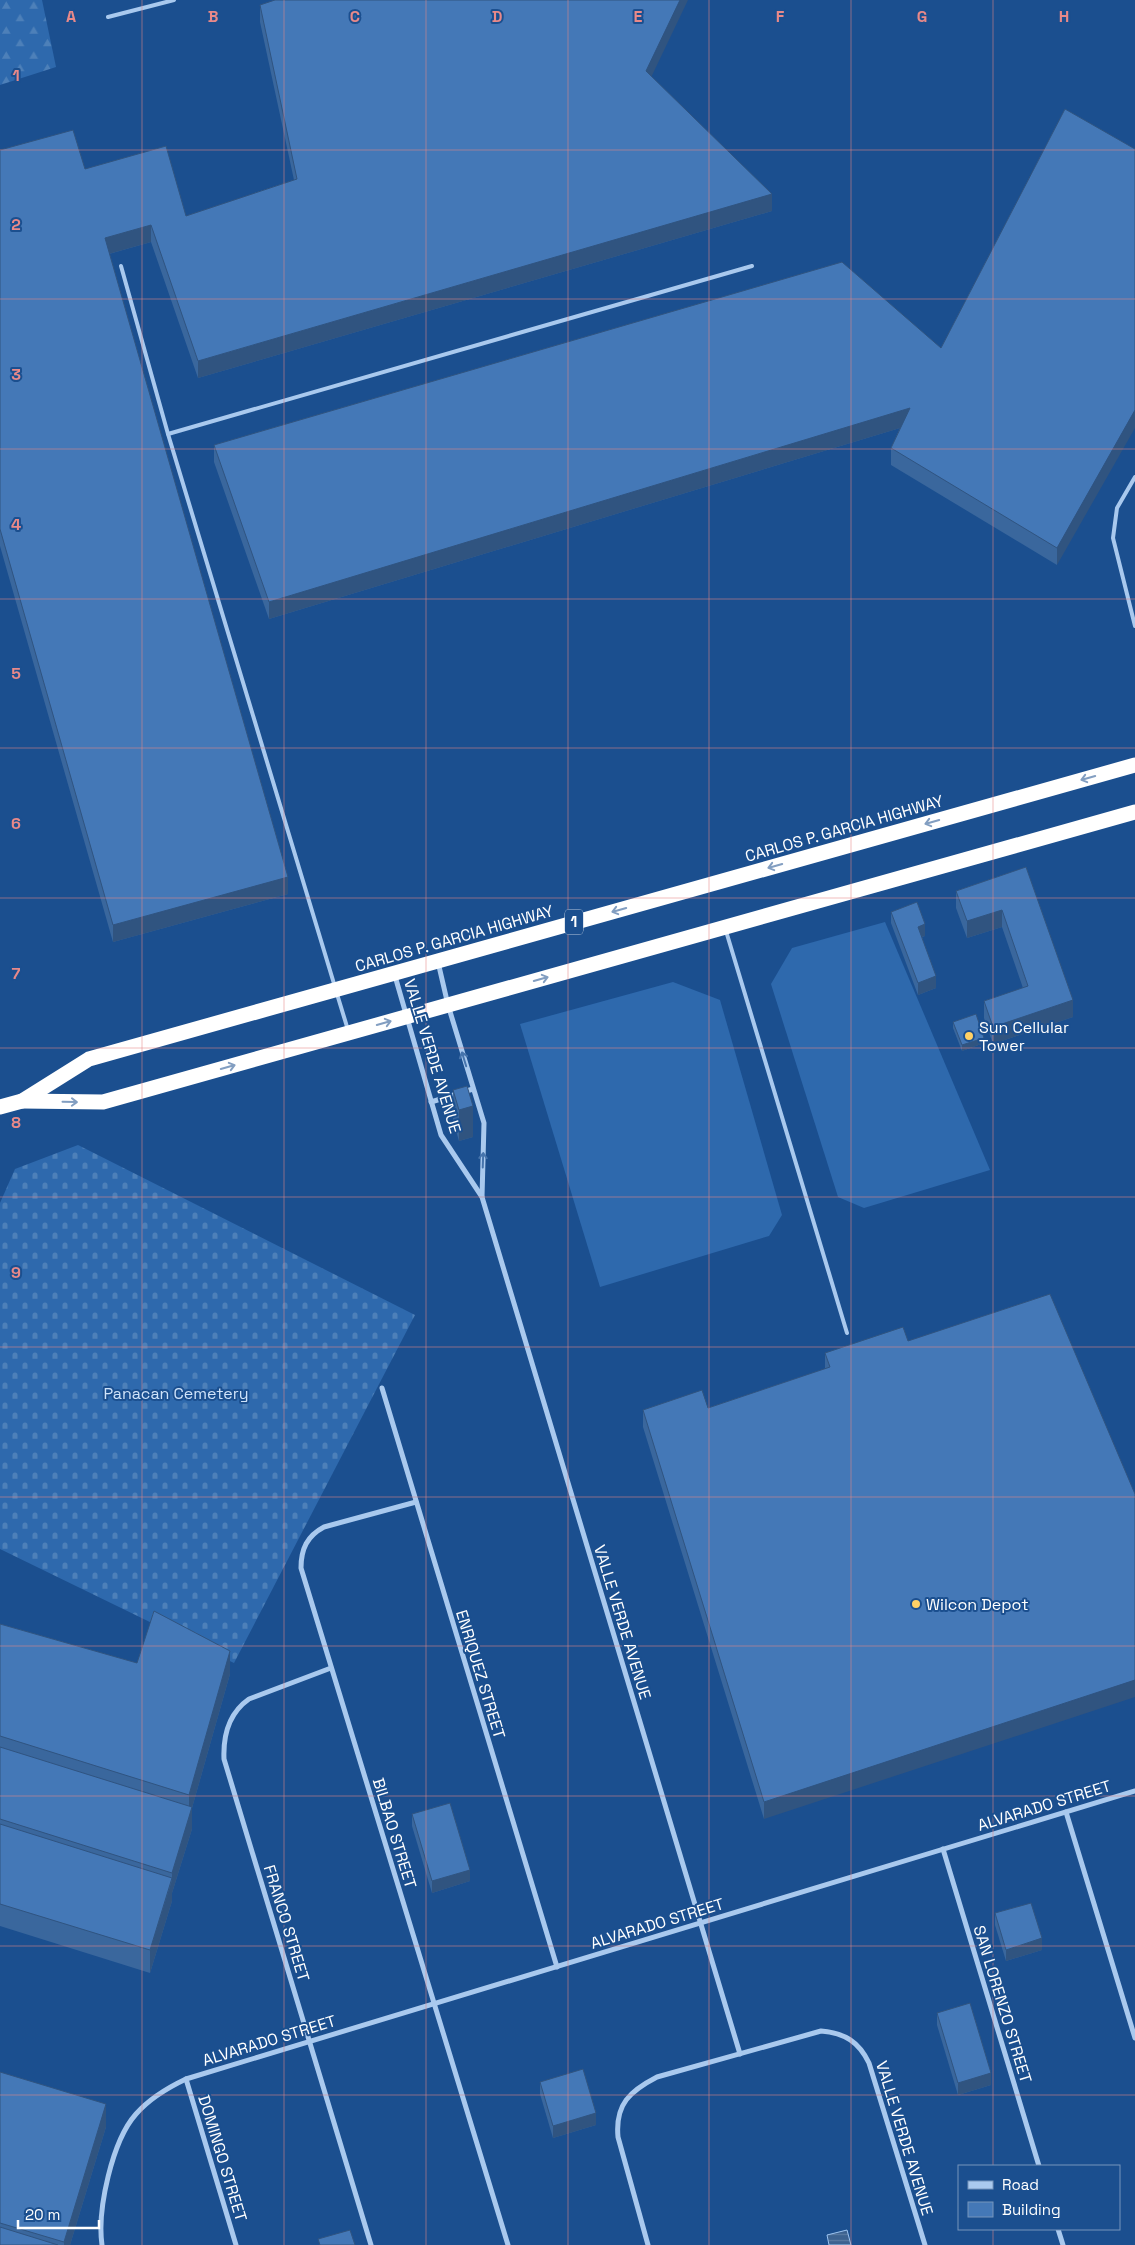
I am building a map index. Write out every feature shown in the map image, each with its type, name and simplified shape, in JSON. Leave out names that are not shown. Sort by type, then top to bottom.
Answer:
[{"type":"highway","name":"CARLOS P. GARCIA HIGHWAY","points":[[0,1107],[22,1100],[89,1059],[1135,765]]},
{"type":"highway","name":"CARLOS P. GARCIA HIGHWAY","points":[[22,1100],[103,1102],[1135,812]]},
{"type":"street","name":"VALLE VERDE AVENUE","points":[[438,961],[448,1005],[484,1123],[482,1197]]},
{"type":"street","name":"VALLE VERDE AVENUE","points":[[394,973],[441,1135],[482,1197],[740,2054]]},
{"type":"street","points":[[431,1102],[474,1089]]},
{"type":"street","name":"ENRIQUEZ STREET","points":[[382,1388],[557,1966]]},
{"type":"street","name":"BILBAO STREET","points":[[416,1502],[324,1527],[306,1542],[301,1558],[301,1568],[508,2245]]},
{"type":"street","name":"FRANCO STREET","points":[[332,1668],[249,1699],[242,1704],[234,1712],[229,1722],[224,1759],[371,2245]]},
{"type":"street","name":"ALVARADO STREET","points":[[102,2245],[100,2232],[102,2205],[110,2169],[124,2133],[135,2115],[151,2099],[168,2087],[186,2079],[1135,1791]]},
{"type":"street","points":[[1066,1812],[1135,2038]]},
{"type":"street","name":"SAN LORENZO STREET","points":[[943,1849],[1039,2165]]},
{"type":"street","name":"VALLE VERDE AVENUE","points":[[648,2245],[618,2137],[617,2121],[628,2096],[640,2086],[657,2077],[821,2031],[845,2036],[864,2051],[924,2245]]},
{"type":"street","name":"DOMINGO STREET","points":[[186,2079],[236,2245]]},
{"type":"street","points":[[1058,2230],[1063,2245]]},
{"type":"lane","points":[[108,17],[174,0]]},
{"type":"lane","points":[[121,266],[168,434],[349,1033]]},
{"type":"lane","points":[[168,434],[752,266]]},
{"type":"lane","points":[[1135,477],[1117,508],[1113,538],[1135,626]]},
{"type":"lane","points":[[725,927],[847,1333]]},
{"type":"green space","points":[[0,0],[42,0],[56,67],[0,85]]},
{"type":"green space","points":[[885,922],[990,1170],[864,1208],[838,1197],[771,984],[792,948]]},
{"type":"green space","points":[[673,982],[720,1000],[782,1215],[769,1236],[600,1287],[520,1024]]},
{"type":"green space","name":"Panacan Cemetery","points":[[78,1145],[415,1315],[234,1663],[0,1549],[0,1203],[15,1169]]},
{"type":"shaded area","points":[[847,2230],[851,2245],[829,2245],[827,2235]]},
{"type":"building","points":[[275,0],[680,0],[646,71],[772,194],[198,361],[151,225],[105,238],[288,877],[113,925],[0,529],[0,150],[73,130],[85,169],[166,146],[186,216],[297,179],[260,5]]},
{"type":"building","points":[[1065,109],[1135,149],[1135,410],[1057,548],[891,448],[910,408],[269,602],[214,445],[842,262],[941,348]]},
{"type":"building","points":[[1026,867],[1073,1000],[993,1027],[984,1001],[1028,986],[1002,910],[967,921],[956,891]]},
{"type":"building","points":[[917,902],[925,924],[918,927],[936,976],[918,983],[891,912]]},
{"type":"building","name":"Sun Cellular Tower","points":[[976,1014],[984,1038],[962,1045],[953,1022]]},
{"type":"building","points":[[467,1086],[473,1106],[459,1110],[453,1090]]},
{"type":"building","name":"Wilcon Depot","points":[[1050,1294],[1135,1494],[1135,1680],[764,1802],[643,1410],[702,1390],[708,1408],[830,1367],[825,1353],[903,1327],[908,1341]]},
{"type":"building","points":[[154,1611],[230,1651],[189,1795],[0,1736],[0,1624],[137,1663]]},
{"type":"building","points":[[0,1747],[192,1807],[172,1873],[0,1819]]},
{"type":"building","points":[[450,1803],[470,1870],[432,1881],[412,1814]]},
{"type":"building","points":[[0,1824],[172,1878],[150,1950],[0,1904]]},
{"type":"building","points":[[1031,1903],[1042,1938],[1006,1950],[995,1913]]},
{"type":"building","points":[[970,2003],[991,2073],[958,2083],[937,2013]]},
{"type":"building","points":[[583,2069],[596,2113],[553,2126],[540,2082]]},
{"type":"building","points":[[0,2072],[106,2104],[64,2242],[0,2223]]},
{"type":"building","points":[[0,2227],[58,2245],[0,2245]]},
{"type":"building","points":[[350,2230],[355,2245],[320,2245],[318,2239]]},
{"type":"place","name":"Sun Cellular Tower","points":[[969,1036]]},
{"type":"place","name":"Wilcon Depot","points":[[916,1604]]}]
